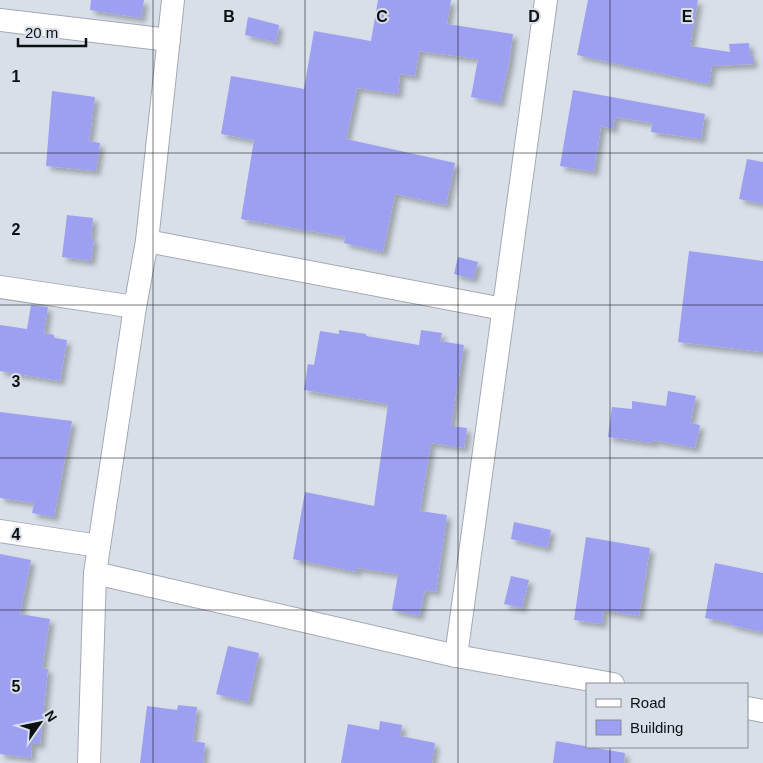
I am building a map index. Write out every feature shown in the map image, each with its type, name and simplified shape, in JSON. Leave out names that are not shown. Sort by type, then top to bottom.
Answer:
[{"type":"street","points":[[89,763],[95,573],[135,307],[148,242],[173,0]]},
{"type":"street","points":[[456,656],[546,0]]},
{"type":"street","points":[[0,20],[169,40]]},
{"type":"street","points":[[148,242],[503,308]]},
{"type":"street","points":[[0,286],[135,307]]},
{"type":"street","points":[[0,531],[99,546]]},
{"type":"street","points":[[95,573],[456,656],[607,683]]},
{"type":"street","points":[[748,708],[763,711]]},
{"type":"building","points":[[91,0],[144,0],[141,18],[90,10]]},
{"type":"building","points":[[378,0],[451,0],[447,24],[513,34],[500,103],[471,97],[478,59],[419,51],[415,76],[400,74],[398,94],[357,88],[346,139],[455,163],[446,205],[395,194],[383,252],[344,243],[345,237],[241,219],[254,140],[221,134],[231,76],[304,89],[314,31],[371,41]]},
{"type":"building","points":[[588,0],[698,0],[690,46],[730,52],[729,44],[749,43],[753,64],[712,66],[709,84],[577,55]]},
{"type":"building","points":[[248,17],[279,25],[276,42],[245,35]]},
{"type":"building","points":[[573,90],[705,114],[701,139],[651,132],[652,123],[615,117],[613,129],[601,126],[594,172],[560,166]]},
{"type":"building","points":[[52,91],[95,97],[89,141],[100,143],[96,171],[46,166]]},
{"type":"building","points":[[747,159],[763,162],[763,204],[739,199]]},
{"type":"building","points":[[67,215],[93,218],[91,239],[94,239],[91,261],[62,257]]},
{"type":"building","points":[[689,251],[763,261],[763,352],[678,342]]},
{"type":"building","points":[[458,257],[478,262],[473,279],[454,274]]},
{"type":"building","points":[[31,305],[48,307],[44,333],[54,335],[54,338],[67,340],[60,381],[0,371],[0,325],[27,329]]},
{"type":"building","points":[[339,330],[419,345],[421,330],[442,333],[440,341],[464,345],[451,426],[467,428],[464,448],[431,443],[420,511],[447,515],[436,592],[425,590],[419,616],[392,610],[398,574],[357,568],[357,572],[293,559],[305,492],[374,506],[388,404],[304,390],[308,364],[314,365],[320,331],[339,334]]},
{"type":"building","points":[[668,391],[696,396],[690,423],[700,425],[695,448],[653,440],[653,443],[608,437],[612,407],[632,409],[632,401],[666,406]]},
{"type":"building","points":[[0,412],[72,421],[54,517],[32,513],[34,503],[0,498]]},
{"type":"building","points":[[514,522],[551,530],[547,548],[511,539]]},
{"type":"building","points":[[586,537],[650,548],[639,616],[604,610],[602,624],[574,620]]},
{"type":"building","points":[[0,554],[31,560],[20,614],[50,619],[42,668],[48,669],[40,744],[32,744],[31,758],[0,754]]},
{"type":"building","points":[[715,563],[763,573],[763,632],[705,618]]},
{"type":"building","points":[[511,576],[529,580],[522,608],[504,604]]},
{"type":"building","points":[[228,646],[259,653],[248,702],[216,694]]},
{"type":"building","points":[[178,705],[197,707],[193,741],[205,743],[203,763],[140,763],[147,706],[177,710]]},
{"type":"building","points":[[380,721],[402,725],[400,736],[435,743],[432,763],[341,763],[348,724],[379,730]]},
{"type":"building","points":[[556,741],[586,746],[586,748],[625,753],[624,763],[553,763]]}]
